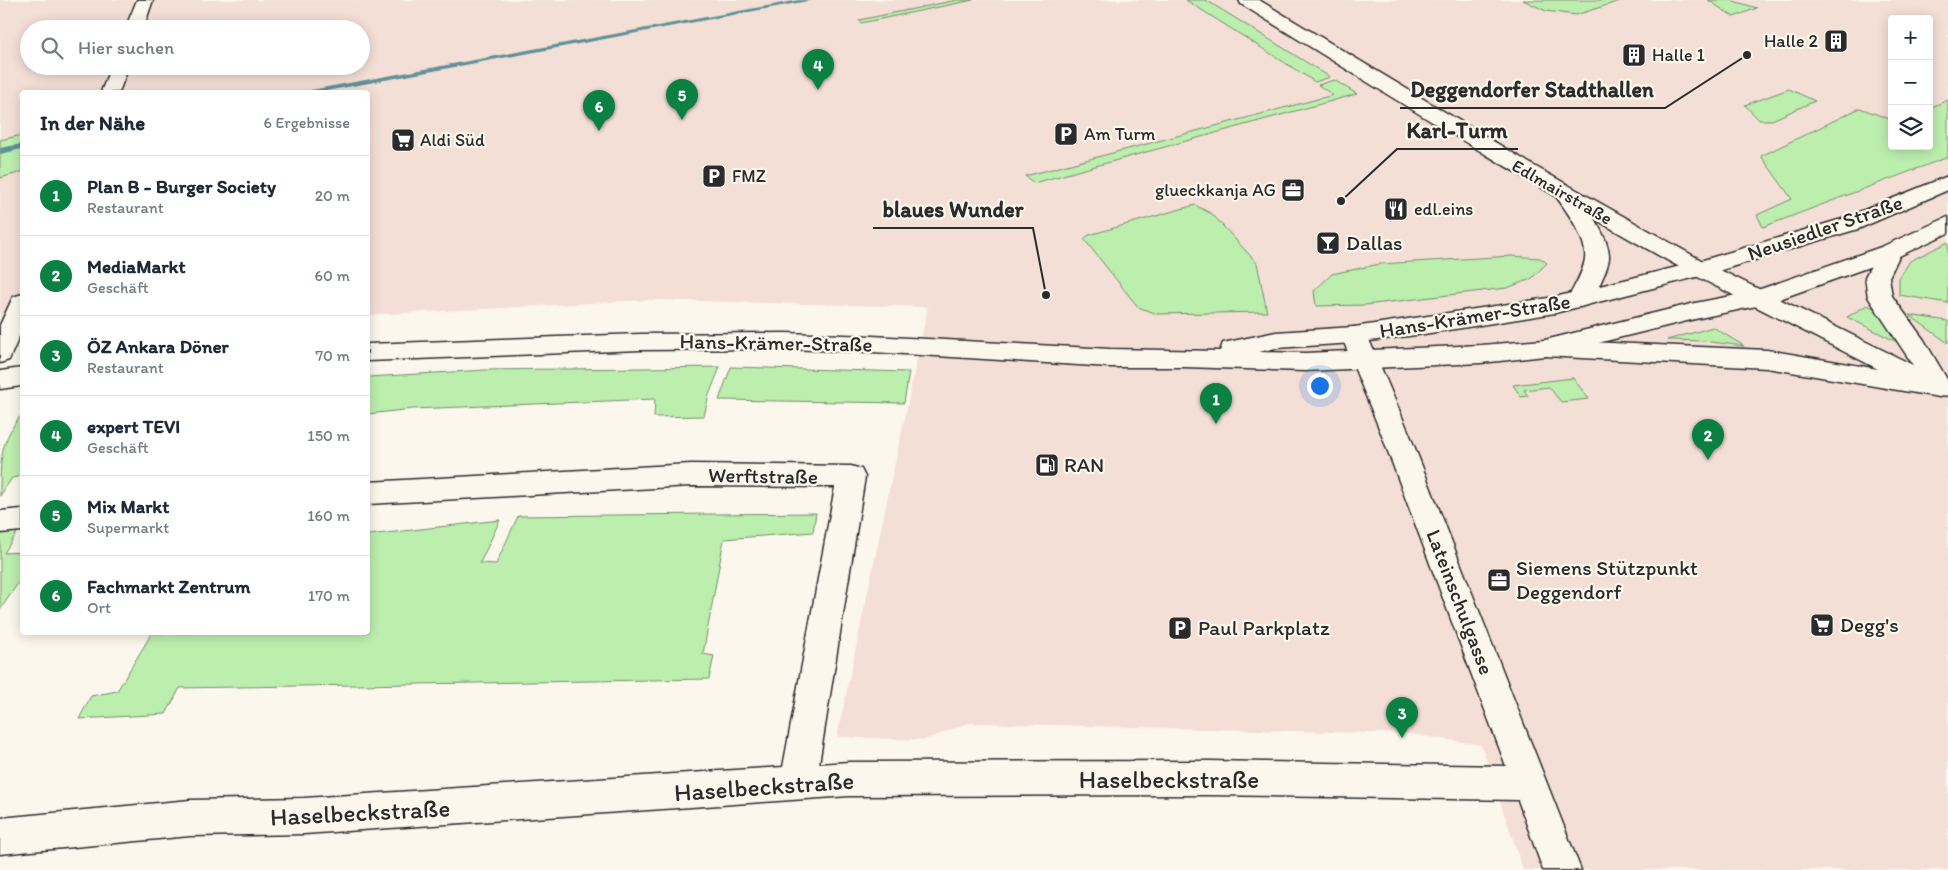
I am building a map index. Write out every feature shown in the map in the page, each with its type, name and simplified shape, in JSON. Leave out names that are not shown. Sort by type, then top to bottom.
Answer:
[{"type":"street","points":[[137,20],[145,0]]},
{"type":"street","name":"Edlmairstraße","points":[[1248,0],[1566,195],[1700,269]]},
{"type":"street","points":[[111,90],[117,75]]},
{"type":"street","name":"Neusiedler Straße","points":[[1700,269],[1850,224],[1948,182]]},
{"type":"street","points":[[1566,195],[1583,220],[1598,258],[1580,299]]},
{"type":"street","name":"Neusiedler Straße","points":[[1757,299],[1889,252],[1948,224]]},
{"type":"street","points":[[1889,252],[1877,277],[1880,297],[1944,390]]},
{"type":"street","points":[[1700,269],[1757,299],[1944,390]]},
{"type":"street","name":"Hans-Krämer-Straße","points":[[370,353],[630,343],[785,341],[872,344],[1110,358],[1184,358],[1305,362],[1360,347],[1533,310],[1700,269]]},
{"type":"street","name":"Hans-Krämer-Straße","points":[[1360,347],[1545,348],[1689,312],[1757,299]]},
{"type":"street","points":[[0,354],[20,307]]},
{"type":"street","name":"Lateinschulgasse","points":[[1360,347],[1562,870]]},
{"type":"street","points":[[1545,348],[1767,358],[1944,390]]},
{"type":"street","points":[[0,380],[20,377]]},
{"type":"street","name":"Werftstraße","points":[[370,493],[691,475],[851,478],[798,782]]},
{"type":"street","points":[[0,522],[20,520]]},
{"type":"street","name":"Haselbeckstraße","points":[[0,836],[190,818],[304,816],[849,779],[1209,778],[1530,784]]},
{"type":"shaded area","points":[[0,0],[1948,0],[1948,870],[1523,870],[1481,745],[1410,734],[969,723],[924,740],[837,737],[928,307],[650,300],[370,315],[370,90],[20,90],[20,342],[0,344]]},
{"type":"green space","points":[[957,0],[973,0],[861,23],[859,20]]},
{"type":"green space","points":[[1186,0],[1206,0],[1330,77],[1315,82]]},
{"type":"green space","points":[[1523,0],[1623,0],[1576,15],[1546,11]]},
{"type":"green space","points":[[1708,0],[1730,0],[1757,8],[1734,17]]},
{"type":"green space","points":[[1334,80],[1357,94],[1034,183],[1025,176],[1333,95],[1318,85]]},
{"type":"green space","points":[[1789,89],[1815,101],[1772,120],[1759,120],[1745,105]]},
{"type":"green space","points":[[1948,100],[1948,157],[1763,227],[1757,215],[1792,199],[1761,156],[1860,108],[1888,118],[1888,150],[1933,150],[1933,106]]},
{"type":"green space","points":[[20,135],[20,173],[0,178],[0,140]]},
{"type":"green space","points":[[1195,205],[1212,214],[1257,263],[1267,312],[1157,314],[1138,307],[1084,239],[1089,235]]},
{"type":"green space","points":[[1948,242],[1948,303],[1899,295],[1899,278],[1910,261]]},
{"type":"green space","points":[[1511,256],[1540,258],[1547,263],[1531,279],[1507,288],[1365,305],[1316,306],[1314,291],[1332,274],[1380,264]]},
{"type":"green space","points":[[1867,305],[1874,308],[1901,344],[1847,317]]},
{"type":"green space","points":[[1909,315],[1948,321],[1948,343]]},
{"type":"green space","points":[[1713,327],[1744,346],[1703,341],[1667,340]]},
{"type":"green space","points":[[720,367],[709,395],[704,416],[654,417],[655,399],[413,409],[370,414],[370,377],[485,370]]},
{"type":"green space","points":[[731,367],[909,372],[904,403],[719,400]]},
{"type":"green space","points":[[1573,378],[1589,399],[1561,402],[1549,387],[1524,390],[1528,396],[1521,397],[1513,385]]},
{"type":"green space","points":[[20,417],[20,476],[12,478],[0,496],[1,461],[5,442]]},
{"type":"green space","points":[[816,513],[813,532],[724,539],[703,654],[714,656],[709,679],[180,688],[166,714],[79,719],[91,696],[117,691],[151,635],[370,635],[370,535],[500,520],[480,563],[496,564],[518,516]]},
{"type":"green space","points":[[20,528],[4,553],[20,552],[20,580],[0,610],[0,532]]},
{"type":"waterway","points":[[322,90],[810,0]]},
{"type":"waterway","points":[[0,151],[20,147]]},
{"type":"place","name":"Halle 2","points":[[1836,41]]},
{"type":"place","name":"Halle 1","points":[[1634,55]]},
{"type":"place","name":"Deggendorfer Stadthallen","points":[[1747,55]]},
{"type":"place","name":"expert TEVI","points":[[818,90]]},
{"type":"place","name":"Mix Markt","points":[[682,120]]},
{"type":"place","name":"Fachmarkt Zentrum","points":[[599,131]]},
{"type":"place","name":"Am Turm","points":[[1066,134]]},
{"type":"place","name":"Aldi Süd","points":[[403,140]]},
{"type":"place","name":"FMZ","points":[[714,176]]},
{"type":"place","name":"glueckkanja AG","points":[[1293,190]]},
{"type":"place","name":"Karl-Turm","points":[[1341,201]]},
{"type":"place","name":"edl.eins","points":[[1396,209]]},
{"type":"place","name":"Dallas","points":[[1328,243]]},
{"type":"place","name":"blaues Wunder","points":[[1046,295]]},
{"type":"place","name":"Plan B - Burger Society","points":[[1216,424]]},
{"type":"place","name":"MediaMarkt","points":[[1708,460]]},
{"type":"place","name":"RAN","points":[[1047,465]]},
{"type":"place","name":"Siemens Stützpunkt Deggendorf","points":[[1499,580]]},
{"type":"place","name":"Degg's","points":[[1822,625]]},
{"type":"place","name":"Paul Parkplatz","points":[[1180,628]]},
{"type":"place","name":"ÖZ Ankara Döner","points":[[1402,738]]}]
